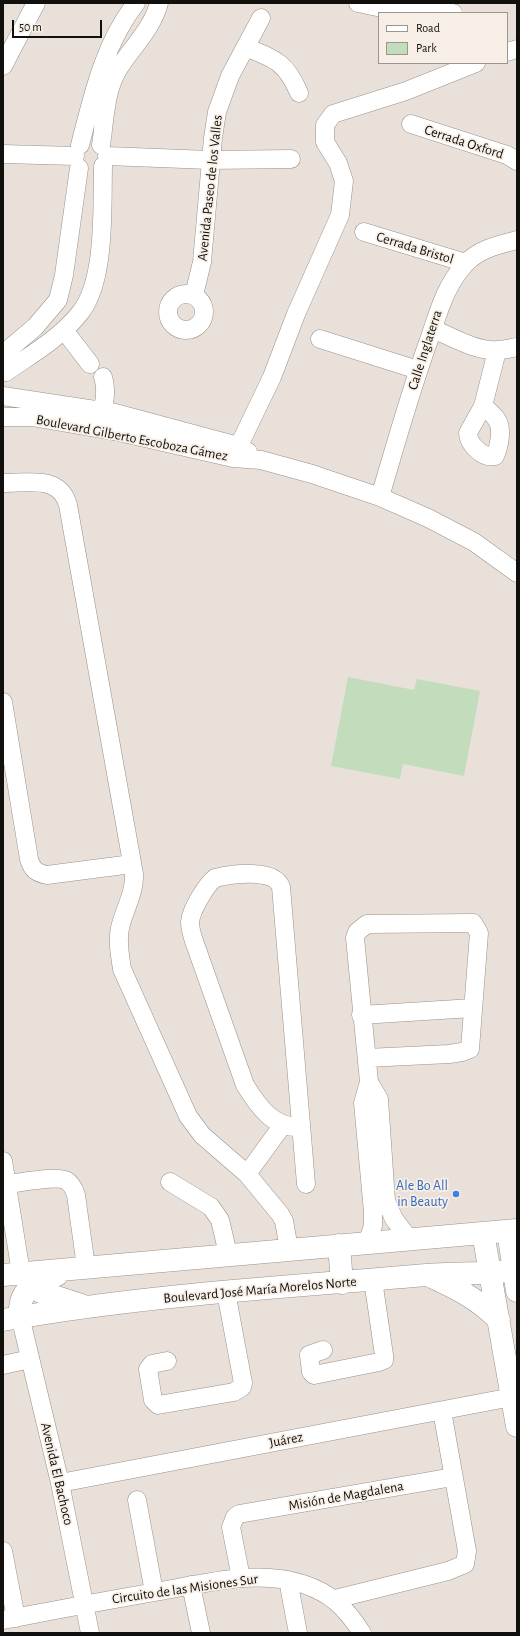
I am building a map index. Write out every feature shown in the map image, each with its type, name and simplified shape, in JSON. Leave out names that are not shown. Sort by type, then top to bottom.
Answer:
[{"type":"main road","points":[[18,1278],[82,1267],[512,1230],[516,1277]]},
{"type":"main road","points":[[483,1233],[517,1426]]},
{"type":"main road","points":[[339,1245],[342,1283]]},
{"type":"main road","name":"Boulevard José María Morelos Norte","points":[[12,1318],[91,1307],[226,1292],[429,1275],[489,1272],[516,1277]]},
{"type":"main road","points":[[429,1275],[473,1298],[499,1320]]},
{"type":"main road","points":[[18,1278],[41,1292],[53,1297],[91,1307]]},
{"type":"main road","points":[[12,1318],[21,1300],[18,1278]]},
{"type":"street","points":[[3,66],[36,3]]},
{"type":"street","points":[[3,354],[36,327],[58,300],[64,275],[78,156],[99,73],[117,32],[136,3]]},
{"type":"street","points":[[3,415],[12,381],[5,371],[50,342],[80,313],[98,272],[107,101],[115,75],[141,40],[159,3]]},
{"type":"street","points":[[358,3],[396,10],[433,12]]},
{"type":"street","name":"Avenida Paseo de los Valles","points":[[194,295],[199,280],[202,262],[210,160],[217,112],[230,76],[261,18]]},
{"type":"street","points":[[245,47],[280,63],[293,79],[299,93]]},
{"type":"street","points":[[236,452],[272,377],[296,314],[340,215],[344,180],[338,163],[325,142],[324,125],[333,114],[406,91],[474,64]]},
{"type":"street","name":"Cerrada Oxford","points":[[411,124],[507,155],[517,161]]},
{"type":"street","points":[[3,154],[78,156],[93,141],[104,156]]},
{"type":"street","points":[[78,156],[89,173],[100,170],[104,156]]},
{"type":"street","points":[[104,156],[210,160],[291,158]]},
{"type":"street","name":"Cerrada Bristol","points":[[364,232],[466,263]]},
{"type":"street","name":"Calle Inglaterra","points":[[380,497],[418,370],[442,300],[451,283],[466,263],[484,250],[517,240]]},
{"type":"street","points":[[58,300],[80,313]]},
{"type":"street","points":[[36,327],[50,342]]},
{"type":"street","points":[[433,329],[467,344],[497,351],[517,346]]},
{"type":"street","points":[[64,330],[90,364]]},
{"type":"street","points":[[320,339],[418,370]]},
{"type":"street","points":[[483,406],[497,351]]},
{"type":"street","points":[[98,429],[105,384],[103,377]]},
{"type":"street","name":"Boulevard Gilberto Escoboza Gámez","points":[[8,397],[115,413],[380,497],[474,542],[517,573]]},
{"type":"street","name":"Boulevard Gilberto Escoboza Gámez","points":[[3,415],[32,417],[236,452]]},
{"type":"street","points":[[3,483],[51,484],[57,486],[65,495],[106,712],[134,874],[134,886],[120,928],[118,944],[122,969],[188,1116],[202,1135],[244,1171],[280,1214],[284,1221],[289,1249]]},
{"type":"street","points":[[3,702],[29,860],[33,869],[37,873],[47,875],[132,864]]},
{"type":"street","points":[[291,1127],[258,1104],[245,1085],[194,941],[191,927],[192,916],[206,888],[215,878],[264,874],[276,879],[281,887],[291,1127],[306,1184]]},
{"type":"street","points":[[367,1058],[449,1054],[470,1049],[479,933],[473,923],[367,924],[357,932],[356,938],[362,1016],[369,1082],[363,1103],[386,1201],[394,1219],[409,1239]]},
{"type":"street","points":[[362,1016],[473,1008]]},
{"type":"street","points":[[244,1171],[261,1147],[291,1127]]},
{"type":"street","points":[[3,1161],[18,1278]]},
{"type":"street","points":[[367,1243],[373,1226],[376,1162]]},
{"type":"street","points":[[7,1184],[58,1179],[68,1182],[72,1186],[76,1195],[82,1267]]},
{"type":"street","points":[[170,1182],[210,1207],[220,1220],[228,1254]]},
{"type":"street","points":[[323,1350],[309,1355],[311,1372],[314,1375],[384,1360],[373,1280]]},
{"type":"street","points":[[167,1361],[152,1364],[148,1369],[152,1400],[158,1405],[234,1392],[242,1387],[243,1383],[226,1292]]},
{"type":"street","name":"Avenida El Bachoco","points":[[12,1318],[30,1360],[60,1483],[90,1633]]},
{"type":"street","points":[[3,1365],[30,1360]]},
{"type":"street","name":"Juárez","points":[[60,1483],[512,1397]]},
{"type":"street","points":[[335,1599],[448,1571],[465,1564],[467,1551],[442,1411]]},
{"type":"street","name":"Misión de Magdalena","points":[[240,1578],[231,1527],[235,1517],[239,1514],[453,1477]]},
{"type":"street","points":[[137,1500],[154,1592]]},
{"type":"street","points":[[3,1551],[10,1619]]},
{"type":"street","name":"Circuito de las Misiones Sur","points":[[10,1619],[84,1604],[240,1578],[269,1578],[288,1580],[303,1584],[335,1599],[362,1633]]},
{"type":"street","points":[[288,1580],[298,1633]]},
{"type":"street","points":[[191,1586],[201,1633]]},
{"type":"green space","points":[[348,677],[414,690],[417,679],[480,691],[464,776],[403,764],[400,779],[331,766]]},
{"type":"place","name":"Ale Bo All in Beauty","points":[[456,1194]]}]
